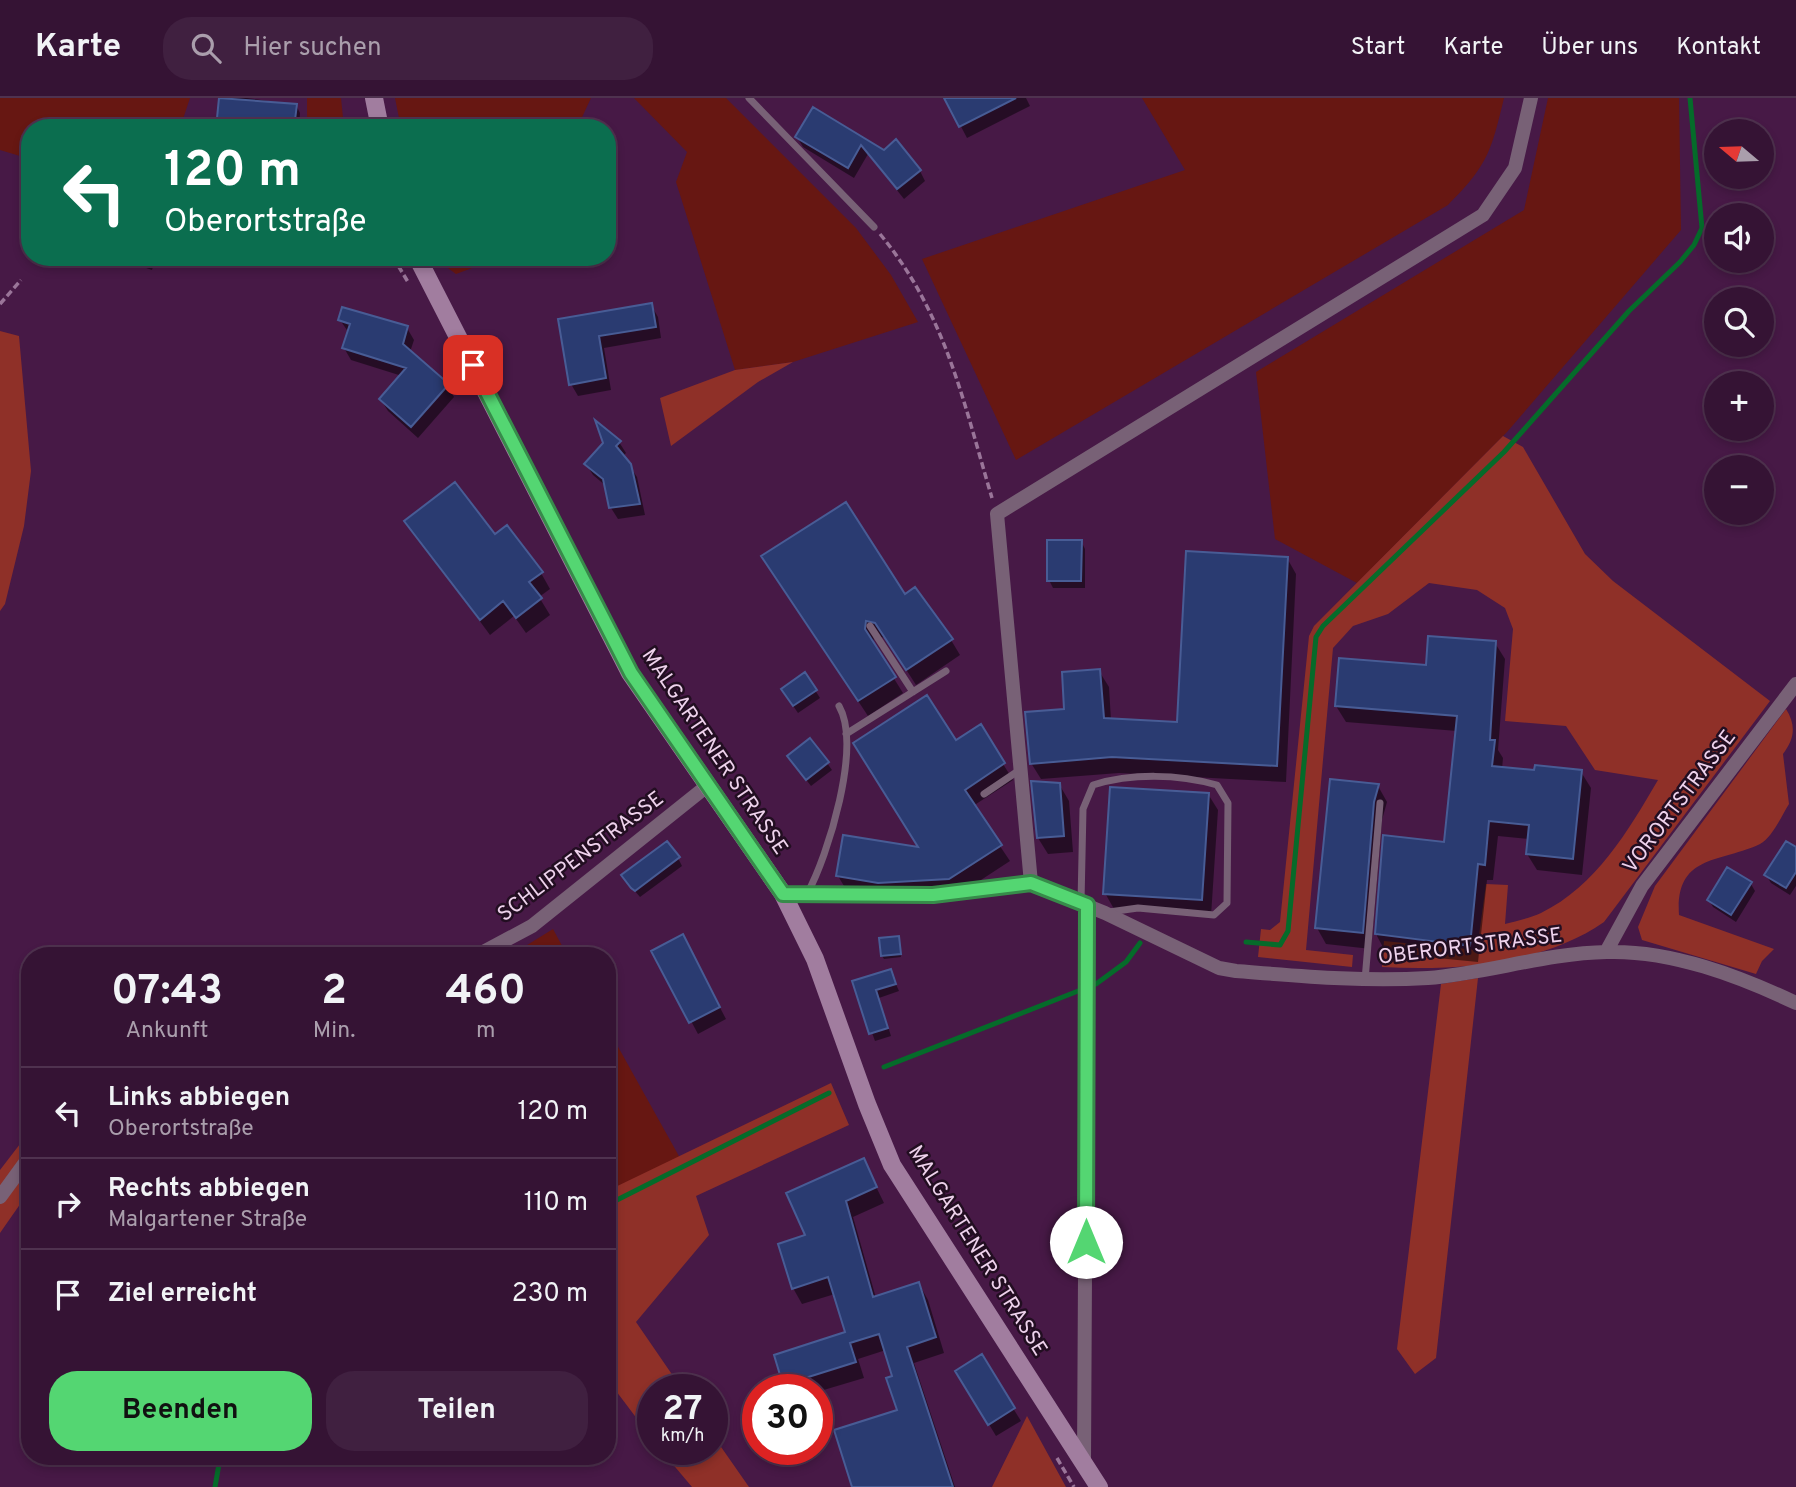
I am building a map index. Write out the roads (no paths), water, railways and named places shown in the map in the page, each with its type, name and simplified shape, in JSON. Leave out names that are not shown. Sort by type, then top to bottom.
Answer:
[{"type":"street","points":[[374,98],[378,119]]},
{"type":"street","points":[[1031,883],[997,514],[1483,215],[1515,168],[1531,98]]},
{"type":"street","name":"MALGARTENER STRASSE","points":[[423,266],[631,673],[783,894],[815,958],[867,1104],[892,1165],[1099,1487]]},
{"type":"street","name":"VORORTSTRASSE","points":[[1606,951],[1642,886],[1796,684]]},
{"type":"street","name":"SCHLIPPENSTRASSE","points":[[493,947],[532,926],[708,786]]},
{"type":"street","name":"OBERORTSTRASSE","points":[[783,894],[933,895],[1031,883],[1105,913],[1219,968],[1365,981],[1432,977],[1606,951],[1647,954],[1681,961],[1796,1003]]},
{"type":"street","points":[[1084,904],[1088,996],[1084,1460]]},
{"type":"street","points":[[0,1197],[21,1168]]},
{"type":"lane","points":[[749,98],[874,227]]},
{"type":"lane","points":[[870,626],[912,692]]},
{"type":"lane","points":[[846,734],[946,671]]},
{"type":"lane","points":[[807,895],[821,870],[841,789],[846,734],[845,716],[839,706]]},
{"type":"lane","points":[[984,794],[1021,769]]},
{"type":"lane","points":[[1084,904],[1083,809],[1093,785],[1122,776],[1198,779],[1217,785],[1228,803],[1227,903],[1214,915],[1138,908],[1105,913]]},
{"type":"lane","points":[[1365,981],[1380,803]]},
{"type":"waterway","points":[[1246,942],[1280,945],[1288,931],[1316,637],[1323,626],[1504,452],[1629,311],[1694,245],[1702,228],[1690,98]]},
{"type":"waterway","points":[[884,1067],[1096,984],[1126,962],[1140,943]]},
{"type":"waterway","points":[[616,1200],[829,1093]]},
{"type":"waterway","points":[[215,1487],[219,1465]]}]
